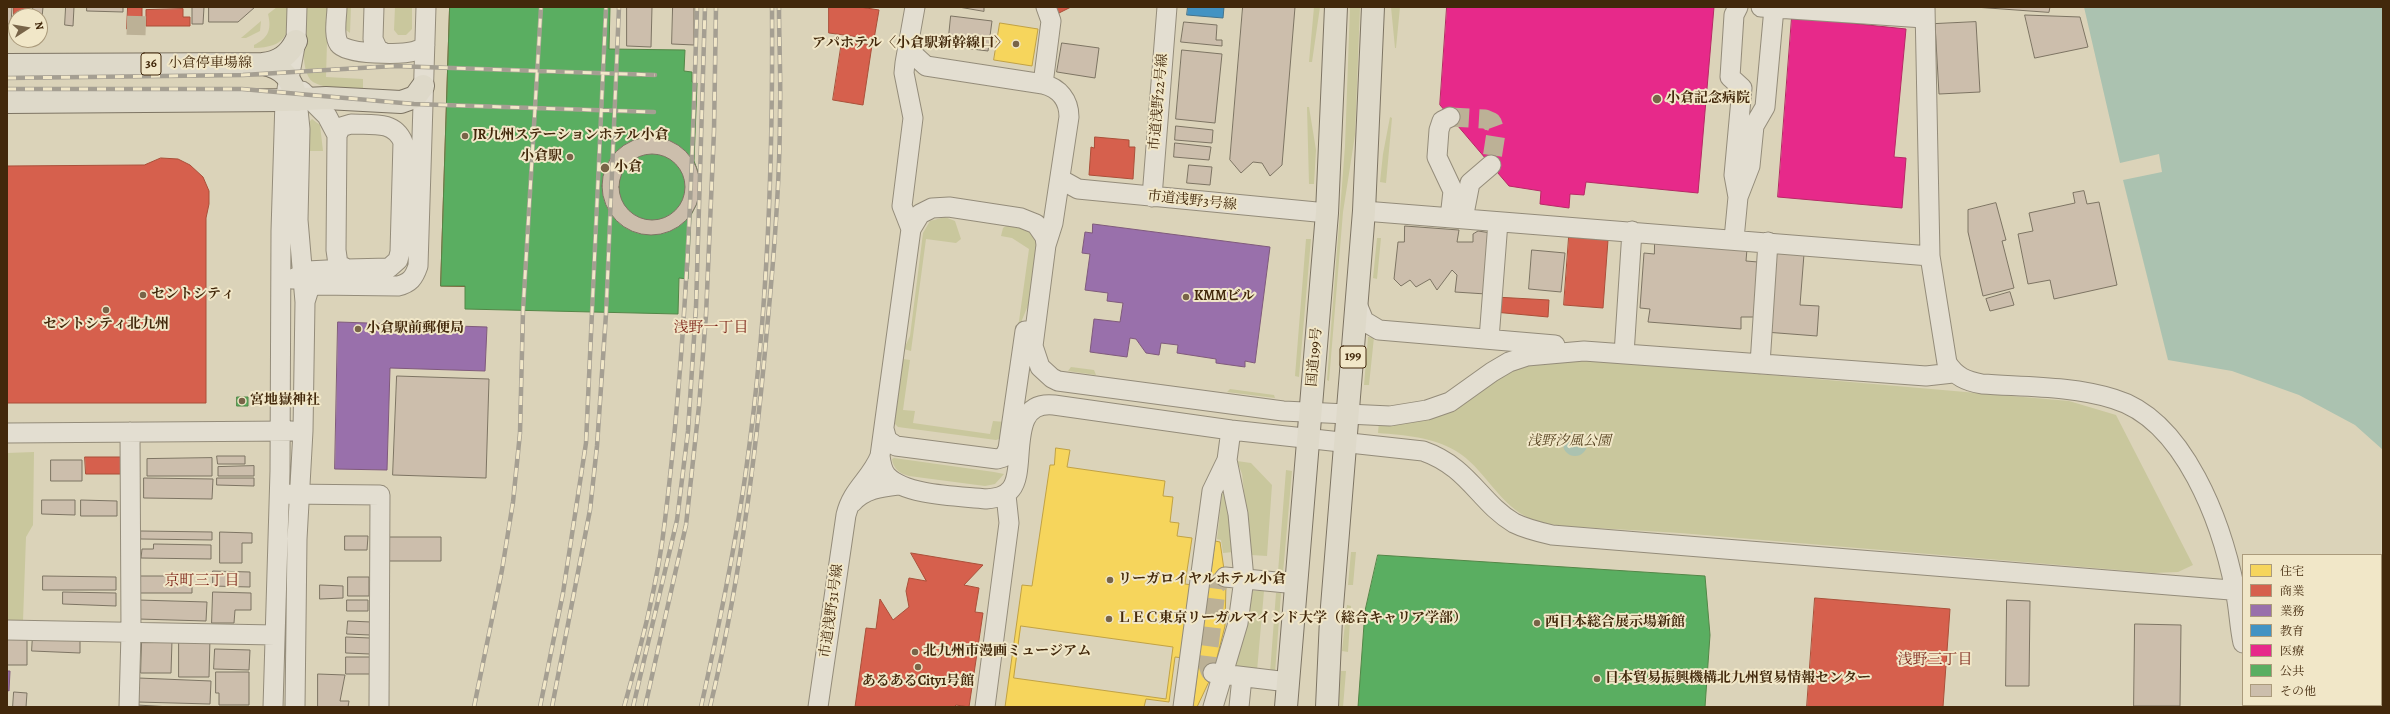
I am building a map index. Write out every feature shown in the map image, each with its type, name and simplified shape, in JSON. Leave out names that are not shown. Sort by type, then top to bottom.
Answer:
[{"type":"main road","name":"国道199号","points":[[1286,707],[1327,213],[1336,7]]},
{"type":"main road","name":"199","points":[[1327,707],[1331,619],[1364,211],[1373,7]]},
{"type":"main road","points":[[263,64],[282,58],[288,53],[296,41]]},
{"type":"main road","name":"小倉停車場線","points":[[7,65],[263,64],[277,67],[290,78]]},
{"type":"main road","points":[[290,78],[297,99]]},
{"type":"main road","points":[[7,102],[297,99],[406,101],[415,97],[423,86]]},
{"type":"main road","points":[[1312,707],[1331,619]]},
{"type":"street","points":[[290,78],[296,41],[297,7]]},
{"type":"street","points":[[337,7],[337,37],[339,44],[348,50],[355,52],[415,51],[425,44]]},
{"type":"street","points":[[374,7],[373,39],[378,50],[383,52]]},
{"type":"street","points":[[305,302],[309,289],[315,285],[398,286],[408,283],[415,274],[418,266],[426,7]]},
{"type":"street","points":[[911,229],[902,206],[913,118],[905,63],[915,7]]},
{"type":"street","points":[[1043,84],[1051,21],[1046,7]]},
{"type":"street","name":"市道浅野22号線","points":[[1152,198],[1167,7]]},
{"type":"street","points":[[1738,7],[1734,15],[1730,78],[1742,88],[1767,90]]},
{"type":"street","points":[[1734,239],[1738,197],[1750,166],[1754,126],[1765,107],[1767,90],[1768,8],[1924,13],[1930,256],[1944,350],[1953,373],[1965,380],[1982,384],[2090,392],[2115,399],[2136,408],[2164,430],[2182,453],[2216,521],[2240,594],[2242,627]]},
{"type":"street","points":[[910,40],[914,55],[926,66]]},
{"type":"street","points":[[905,63],[1043,84],[1060,93],[1069,108],[1053,223],[1046,245],[1034,354],[1040,368],[1058,381],[1283,411],[1390,416],[1437,407],[1463,394],[1509,362],[1526,356],[1565,352],[1624,354],[1760,364],[1798,365],[1926,376],[1953,373]]},
{"type":"street","points":[[1738,197],[1734,175],[1742,88]]},
{"type":"street","points":[[297,99],[327,116],[336,135],[336,250],[338,264],[347,270]]},
{"type":"street","points":[[295,707],[297,538],[303,431],[305,302],[298,220],[300,129],[297,99]]},
{"type":"street","points":[[273,707],[279,493],[281,302],[297,99]]},
{"type":"street","points":[[281,302],[288,283],[303,272],[318,270],[389,268],[398,260],[403,142],[397,118],[388,108],[373,100]]},
{"type":"street","points":[[1450,116],[1442,122],[1438,130],[1437,157],[1453,191],[1457,218]]},
{"type":"street","points":[[336,135],[345,124],[382,125],[396,130],[403,142]]},
{"type":"street","points":[[1457,218],[1470,183],[1491,165]]},
{"type":"street","name":"市道浅野3号線","points":[[1060,179],[1078,189],[1152,198],[1327,213]]},
{"type":"street","points":[[846,515],[853,494],[876,465],[880,456],[911,229],[920,214],[932,208],[949,207],[1029,220],[1042,230],[1046,245]]},
{"type":"street","points":[[1364,211],[1734,239],[1930,256]]},
{"type":"street","points":[[1489,339],[1498,222]]},
{"type":"street","points":[[1624,354],[1632,231]]},
{"type":"street","points":[[1760,364],[1768,242]]},
{"type":"street","points":[[1357,304],[1364,321],[1379,330],[1547,343],[1556,346],[1565,352]]},
{"type":"street","points":[[884,429],[887,440],[896,446],[997,459],[1004,457],[1008,449],[1024,333],[1038,309]]},
{"type":"street","points":[[880,456],[884,473],[898,484],[913,490],[986,499],[1006,494],[1013,488],[1020,438],[1027,416],[1033,410],[1046,404],[1231,430],[1346,443],[1411,448],[1435,455],[1460,471],[1497,509],[1514,522],[1534,532],[1552,535],[2240,594]]},
{"type":"street","points":[[1183,707],[1212,491],[1227,460],[1231,430]]},
{"type":"street","points":[[7,433],[303,431]]},
{"type":"street","points":[[129,707],[131,633],[130,432]]},
{"type":"street","points":[[1213,707],[1226,675],[1238,623],[1244,579],[1238,514],[1227,460]]},
{"type":"street","points":[[846,515],[856,499],[862,494],[873,489],[898,484]]},
{"type":"street","points":[[279,493],[380,496],[379,707]]},
{"type":"street","points":[[985,707],[1009,523],[1006,494]]},
{"type":"street","name":"市道浅野31号線","points":[[818,707],[846,515]]},
{"type":"street","points":[[1225,578],[1297,584]]},
{"type":"street","points":[[7,630],[275,635]]},
{"type":"street","points":[[1226,675],[1288,682]]},
{"type":"street","points":[[1226,675],[1239,707]]},
{"type":"green space","points":[[277,7],[291,7],[287,32],[279,42],[273,45],[254,48],[254,45],[263,39],[268,33],[268,14]]},
{"type":"green space","points":[[305,7],[328,7],[326,77],[363,79],[363,88],[337,88],[319,85],[308,77],[305,68],[303,47]]},
{"type":"green space","points":[[342,7],[351,7],[350,33],[343,28]]},
{"type":"green space","points":[[395,7],[412,7],[412,29],[406,35],[398,35],[394,30]]},
{"type":"green space","points":[[1314,7],[1320,7],[1312,62],[1309,62]]},
{"type":"green space","points":[[1350,7],[1360,7],[1355,135],[1343,212],[1329,381],[1327,380],[1345,146]]},
{"type":"green space","points":[[1391,7],[1400,7],[1396,48],[1395,48]]},
{"type":"green space","points":[[261,21],[260,31],[246,38],[241,38]]},
{"type":"green space","points":[[1307,107],[1309,107],[1316,150],[1314,184],[1309,184]]},
{"type":"green space","points":[[1390,117],[1392,118],[1386,183],[1380,182],[1383,154]]},
{"type":"green space","points":[[312,119],[320,125],[323,151],[308,151],[309,122]]},
{"type":"green space","points":[[945,217],[955,221],[961,239],[956,243],[926,239],[911,351],[904,349],[910,336],[923,233],[930,221]]},
{"type":"green space","points":[[1009,224],[1028,229],[1034,237],[1038,248],[1031,298],[1022,320],[1007,429],[1002,438],[996,440],[898,427],[894,423],[894,420],[903,359],[910,360],[903,410],[915,411],[913,423],[990,434],[993,421],[1005,422],[1029,249],[1012,238],[1001,236],[1003,228]]},
{"type":"green space","points":[[1377,238],[1381,238],[1377,279],[1373,278]]},
{"type":"green space","points":[[1306,239],[1311,239],[1299,377],[1295,376]]},
{"type":"green space","points":[[1368,337],[1374,337],[1369,385],[1364,385]]},
{"type":"green space","name":"浅野汐風公園","points":[[1563,357],[2069,401],[2116,415],[2193,565],[2178,572],[2154,573],[1680,533],[1549,524],[1529,518],[1515,510],[1466,458],[1447,446],[1408,436],[1378,433],[1379,421],[1510,368]]},
{"type":"green space","points":[[1071,367],[1094,370],[1096,375],[1068,371]]},
{"type":"green space","points":[[1230,389],[1274,395],[1275,398],[1227,392]]},
{"type":"green space","points":[[34,452],[33,525],[26,537],[23,621],[7,620],[7,453]]},
{"type":"green space","points":[[894,458],[1004,474],[995,484],[985,486],[909,476],[900,472],[894,466],[892,459]]},
{"type":"green space","points":[[1237,461],[1251,463],[1272,485],[1267,556],[1251,555],[1242,474]]},
{"type":"green space","points":[[1286,470],[1292,471],[1283,573],[1278,572]]},
{"type":"green space","points":[[1225,493],[1233,552],[1223,553],[1221,540],[1217,539],[1222,494]]},
{"type":"green space","points":[[1351,552],[1356,552],[1353,585],[1348,585]]},
{"type":"green space","points":[[1252,591],[1264,591],[1257,671],[1234,666],[1249,594]]},
{"type":"green space","points":[[1276,593],[1281,593],[1275,673],[1270,673]]},
{"type":"green space","points":[[1347,605],[1351,606],[1348,652],[1342,651]]},
{"type":"green space","points":[[1341,671],[1346,671],[1343,707],[1338,707]]},
{"type":"shaded area","points":[[2084,7],[2383,7],[2383,450],[2355,425],[2299,395],[2232,371],[2168,360],[2123,180],[2162,172],[2159,154],[2120,163]]},
{"type":"shaded area","points":[[1575,432],[1584,435],[1587,444],[1584,453],[1575,456],[1566,453],[1563,444],[1566,435]]},
{"type":"building: 住宅","name":"アパホテル〈小倉駅新幹線口〉","points":[[1000,23],[1038,29],[1032,66],[994,60]]},
{"type":"building: 住宅","name":"リーガロイヤルホテル小倉","points":[[1056,448],[1070,450],[1067,467],[1165,481],[1163,496],[1173,497],[1170,522],[1179,523],[1177,536],[1192,538],[1185,584],[1209,587],[1215,541],[1220,542],[1226,583],[1225,626],[1213,673],[1197,707],[1193,706],[1199,660],[1175,657],[1169,702],[1146,699],[1144,707],[1005,707],[1022,585],[1032,586],[1050,465],[1054,465]]},
{"type":"building: 住宅","points":[[1021,626],[1173,647],[1166,699],[1014,678]]},
{"type":"building: 商業","points":[[14,7],[29,7],[29,8]]},
{"type":"building: 商業","points":[[128,7],[142,7],[142,29],[127,29]]},
{"type":"building: 商業","points":[[450,7],[542,7],[531,288],[441,286]]},
{"type":"building: 商業","points":[[457,7],[533,7],[528,211],[452,209]]},
{"type":"building: 商業","points":[[829,7],[860,7],[879,10],[874,39],[829,33]]},
{"type":"building: 商業","points":[[1056,7],[1071,7],[1059,13]]},
{"type":"building: 商業","points":[[183,9],[183,17],[190,17],[190,26],[146,26],[146,10]]},
{"type":"building: 商業","points":[[842,41],[872,45],[863,105],[833,100]]},
{"type":"building: 商業","points":[[1095,137],[1129,140],[1129,147],[1135,147],[1133,179],[1089,175],[1091,147],[1094,148]]},
{"type":"building: 商業","name":"セントシティ北九州","points":[[161,158],[178,159],[190,165],[203,177],[209,191],[209,204],[206,218],[206,403],[7,403],[7,166],[144,165]]},
{"type":"building: 商業","points":[[1569,237],[1608,240],[1603,308],[1564,305]]},
{"type":"building: 商業","points":[[1495,297],[1549,300],[1548,317],[1494,312]]},
{"type":"building: 商業","points":[[85,457],[123,457],[123,474],[86,474]]},
{"type":"building: 商業","name":"あるあるCity1号館","points":[[911,553],[983,565],[964,585],[979,588],[975,612],[983,613],[969,707],[956,705],[954,707],[855,707],[866,628],[876,629],[880,599],[893,620],[909,607],[906,591],[909,578],[926,581]]},
{"type":"building: 商業","points":[[1815,598],[1950,609],[1943,707],[1807,707]]},
{"type":"building: 業務","name":"KMMビル","points":[[1093,224],[1270,247],[1255,363],[1245,361],[1245,367],[1216,363],[1216,359],[1177,353],[1178,345],[1161,343],[1159,355],[1146,353],[1136,339],[1130,338],[1127,357],[1090,352],[1094,319],[1120,322],[1123,303],[1107,301],[1108,293],[1085,290],[1090,254],[1082,253],[1085,232],[1092,233]]},
{"type":"building: 業務","points":[[338,322],[487,327],[485,371],[390,368],[387,470],[335,469]]},
{"type":"building: 業務","points":[[7,671],[10,671],[9,691],[7,690]]},
{"type":"building: 教育","points":[[1188,7],[1224,7],[1223,18],[1187,15]]},
{"type":"building: 医療","name":"小倉記念病院","points":[[1447,7],[1714,7],[1698,193],[1586,182],[1584,195],[1570,194],[1569,208],[1540,204],[1541,191],[1509,186],[1440,105]]},
{"type":"building: 医療","points":[[1792,17],[1906,29],[1894,157],[1906,158],[1902,208],[1778,197]]},
{"type":"building: 公共","name":"小倉駅","points":[[450,7],[610,7],[609,49],[685,50],[684,71],[692,72],[692,82],[697,83],[694,161],[698,172],[700,191],[698,201],[691,215],[688,279],[679,278],[678,314],[465,309],[465,286],[441,286]]},
{"type":"building: 公共","points":[[237,397],[248,397],[248,406],[237,406]]},
{"type":"building: 公共","name":"西日本総合展示場新館","points":[[1378,555],[1705,576],[1710,635],[1705,707],[1358,707],[1365,611]]},
{"type":"building: 公共","points":[[2312,706],[2362,706],[2362,707]]},
{"type":"building: その他","points":[[7,7],[12,7],[8,8],[7,24]]},
{"type":"building: その他","points":[[66,7],[74,7],[73,26],[65,25]]},
{"type":"building: その他","points":[[87,7],[123,7],[123,12],[87,11]]},
{"type":"building: その他","points":[[186,7],[204,7],[203,24],[192,24],[192,8]]},
{"type":"building: その他","points":[[209,7],[255,7],[238,22],[209,22]]},
{"type":"building: その他","points":[[627,7],[652,7],[651,47],[627,46]]},
{"type":"building: その他","points":[[673,7],[694,7],[694,45],[672,44]]},
{"type":"building: その他","points":[[959,7],[984,7],[984,11]]},
{"type":"building: その他","points":[[1243,7],[1295,7],[1282,165],[1270,176],[1262,163],[1253,162],[1241,173],[1230,160]]},
{"type":"building: その他","points":[[1975,7],[2050,7],[2049,12]]},
{"type":"building: その他","points":[[2025,15],[2080,17],[2088,47],[2035,58]]},
{"type":"building: その他","points":[[951,16],[992,21],[988,51],[948,46]]},
{"type":"building: その他","points":[[1184,22],[1217,25],[1216,40],[1222,40],[1222,46],[1181,42]]},
{"type":"building: その他","points":[[1976,22],[1980,92],[1939,94],[1935,24]]},
{"type":"building: その他","points":[[1062,43],[1099,48],[1095,78],[1057,72]]},
{"type":"building: その他","points":[[1182,50],[1222,54],[1215,123],[1176,119]]},
{"type":"building: その他","points":[[1176,126],[1213,130],[1212,143],[1175,140]]},
{"type":"building: その他","points":[[651,137],[670,141],[685,152],[696,167],[700,186],[696,205],[685,220],[670,231],[651,235],[632,231],[617,220],[606,205],[602,186],[606,167],[617,152],[632,141]]},
{"type":"building: その他","points":[[1175,143],[1211,147],[1209,160],[1174,157]]},
{"type":"building: その他","points":[[646,154],[658,154],[670,159],[680,169],[685,181],[683,200],[670,215],[658,220],[646,220],[634,215],[624,205],[619,193],[619,181],[624,169],[634,159]]},
{"type":"building: その他","points":[[1189,165],[1212,167],[1210,185],[1187,183]]},
{"type":"building: その他","points":[[2084,191],[2087,204],[2099,202],[2117,285],[2054,299],[2050,280],[2028,284],[2018,234],[2033,231],[2029,213],[2075,203],[2073,193]]},
{"type":"building: その他","points":[[1996,203],[2006,240],[2002,241],[2014,288],[1983,296],[1968,232],[1968,210]]},
{"type":"building: その他","points":[[1405,226],[1459,230],[1457,242],[1473,242],[1473,234],[1478,231],[1491,233],[1486,294],[1455,292],[1457,275],[1452,270],[1437,290],[1430,279],[1416,287],[1410,280],[1401,286],[1394,279],[1398,242],[1404,242]]},
{"type":"building: その他","points":[[1655,242],[1747,249],[1746,261],[1758,262],[1754,317],[1741,317],[1741,329],[1648,322],[1650,309],[1640,308],[1644,253],[1654,254]]},
{"type":"building: その他","points":[[1532,250],[1565,253],[1561,292],[1529,289]]},
{"type":"building: その他","points":[[1770,251],[1804,254],[1800,305],[1819,306],[1817,336],[1765,332]]},
{"type":"building: その他","points":[[2010,292],[2014,305],[1990,311],[1986,299]]},
{"type":"building: その他","points":[[397,376],[489,379],[486,478],[393,475]]},
{"type":"building: その他","points":[[217,456],[245,456],[245,464],[218,464]]},
{"type":"building: その他","points":[[212,458],[212,476],[147,476],[147,459]]},
{"type":"building: その他","points":[[51,460],[82,460],[82,481],[51,481]]},
{"type":"building: その他","points":[[254,466],[254,476],[218,476],[218,467]]},
{"type":"building: その他","points":[[144,478],[213,479],[212,499],[144,498]]},
{"type":"building: その他","points":[[217,478],[254,478],[254,486],[217,485]]},
{"type":"building: その他","points":[[42,500],[75,500],[75,515],[42,514]]},
{"type":"building: その他","points":[[81,500],[117,501],[117,516],[81,516]]},
{"type":"building: その他","points":[[141,531],[212,532],[212,540],[141,539]]},
{"type":"building: その他","points":[[220,532],[252,533],[252,543],[242,543],[242,563],[220,563]]},
{"type":"building: その他","points":[[345,536],[368,536],[367,550],[345,550]]},
{"type":"building: その他","points":[[389,537],[441,537],[441,561],[389,561]]},
{"type":"building: その他","points":[[154,544],[211,545],[211,559],[141,558],[142,549],[153,549]]},
{"type":"building: その他","points":[[213,571],[250,572],[250,587],[213,586]]},
{"type":"building: その他","points":[[43,576],[116,577],[116,590],[43,590]]},
{"type":"building: その他","points":[[136,576],[172,576],[172,581],[180,581],[180,576],[192,576],[192,593],[136,593]]},
{"type":"building: その他","points":[[348,577],[369,577],[369,596],[348,596]]},
{"type":"building: その他","points":[[320,585],[343,586],[343,598],[320,599]]},
{"type":"building: その他","points":[[63,592],[116,593],[116,606],[63,604]]},
{"type":"building: その他","points":[[213,592],[251,593],[251,610],[235,610],[234,623],[212,623]]},
{"type":"building: その他","points":[[138,600],[207,602],[206,621],[138,619]]},
{"type":"building: その他","points":[[347,600],[368,600],[368,611],[347,611]]},
{"type":"building: その他","points":[[2007,600],[2030,601],[2029,686],[2006,686]]},
{"type":"building: その他","points":[[348,621],[371,622],[370,635],[347,634]]},
{"type":"building: その他","points":[[2135,624],[2181,625],[2180,706],[2134,706]]},
{"type":"building: その他","points":[[33,634],[80,636],[80,653],[32,651]]},
{"type":"building: その他","points":[[7,636],[27,636],[27,665],[7,665]]},
{"type":"building: その他","points":[[179,637],[210,638],[209,677],[179,677]]},
{"type":"building: その他","points":[[346,637],[370,638],[370,654],[346,653]]},
{"type":"building: その他","points":[[142,640],[172,640],[171,673],[141,673]]},
{"type":"building: その他","points":[[215,649],[250,650],[249,670],[214,669]]},
{"type":"building: その他","points":[[346,657],[370,657],[370,674],[346,674]]},
{"type":"building: その他","points":[[216,672],[249,672],[249,705],[219,705],[219,693],[216,693]]},
{"type":"building: その他","points":[[318,674],[345,675],[340,701],[349,701],[348,707],[318,707]]},
{"type":"building: その他","points":[[138,678],[211,681],[210,704],[137,702]]},
{"type":"building: その他","points":[[14,692],[27,693],[26,707],[13,707]]},
{"type":"building: その他","points":[[137,705],[171,707],[137,707]]},
{"type":"tunnel","points":[[136,35],[137,7]]},
{"type":"tunnel","points":[[1450,117],[1485,119],[1492,122],[1496,133],[1491,165]]},
{"type":"tunnel","points":[[1213,673],[1210,671],[1207,662],[1217,584],[1225,577]]},
{"type":"railway","points":[[474,707],[502,570],[513,502],[520,433],[523,311],[541,7]]},
{"type":"railway","points":[[540,707],[563,593],[586,443],[606,7]]},
{"type":"railway","points":[[552,707],[590,510],[597,446],[606,314],[619,7]]},
{"type":"railway","points":[[624,707],[643,638],[658,567],[672,456],[687,264],[697,7]]},
{"type":"railway","points":[[633,707],[677,520],[688,431],[696,307],[705,7]]},
{"type":"railway","points":[[645,707],[686,525],[699,406],[706,315],[714,131],[716,7]]},
{"type":"railway","points":[[701,707],[721,616],[738,524],[747,463],[760,350],[768,236],[770,179],[772,7]]},
{"type":"railway","points":[[710,707],[721,660],[746,519],[763,377],[778,194],[780,140],[779,7]]},
{"type":"railway","points":[[7,78],[243,75],[394,66],[655,75]]},
{"type":"railway","points":[[7,89],[242,89],[414,104],[654,112]]},
{"type":"place","name":"アパホテル〈小倉駅新幹線口〉","points":[[1016,44]]},
{"type":"place","name":"小倉記念病院","points":[[1657,99]]},
{"type":"place","name":"JR九州ステーションホテル小倉","points":[[465,136]]},
{"type":"place","name":"小倉駅","points":[[570,157]]},
{"type":"place","name":"小倉","points":[[605,168]]},
{"type":"place","name":"セントシティ","points":[[143,295]]},
{"type":"place","name":"KMMビル","points":[[1186,297]]},
{"type":"place","name":"セントシティ北九州","points":[[106,310]]},
{"type":"place","name":"小倉駅前郵便局","points":[[358,329]]},
{"type":"place","name":"宮地嶽神社","points":[[242,401]]},
{"type":"place","name":"リーガロイヤルホテル小倉","points":[[1110,580]]},
{"type":"place","name":"ＬＥＣ東京リーガルマインド大学（総合キャリア学部）","points":[[1109,619]]},
{"type":"place","name":"西日本総合展示場新館","points":[[1537,623]]},
{"type":"place","name":"北九州市漫画ミュージアム","points":[[915,652]]},
{"type":"place","name":"あるあるCity1号館","points":[[918,667]]},
{"type":"place","name":"日本貿易振興機構北九州貿易情報センター","points":[[1597,679]]},
{"type":"district","name":"浅野一丁目","points":[[711,328]]},
{"type":"district","name":"京町三丁目","points":[[202,581]]},
{"type":"district","name":"浅野三丁目","points":[[1935,660]]}]
